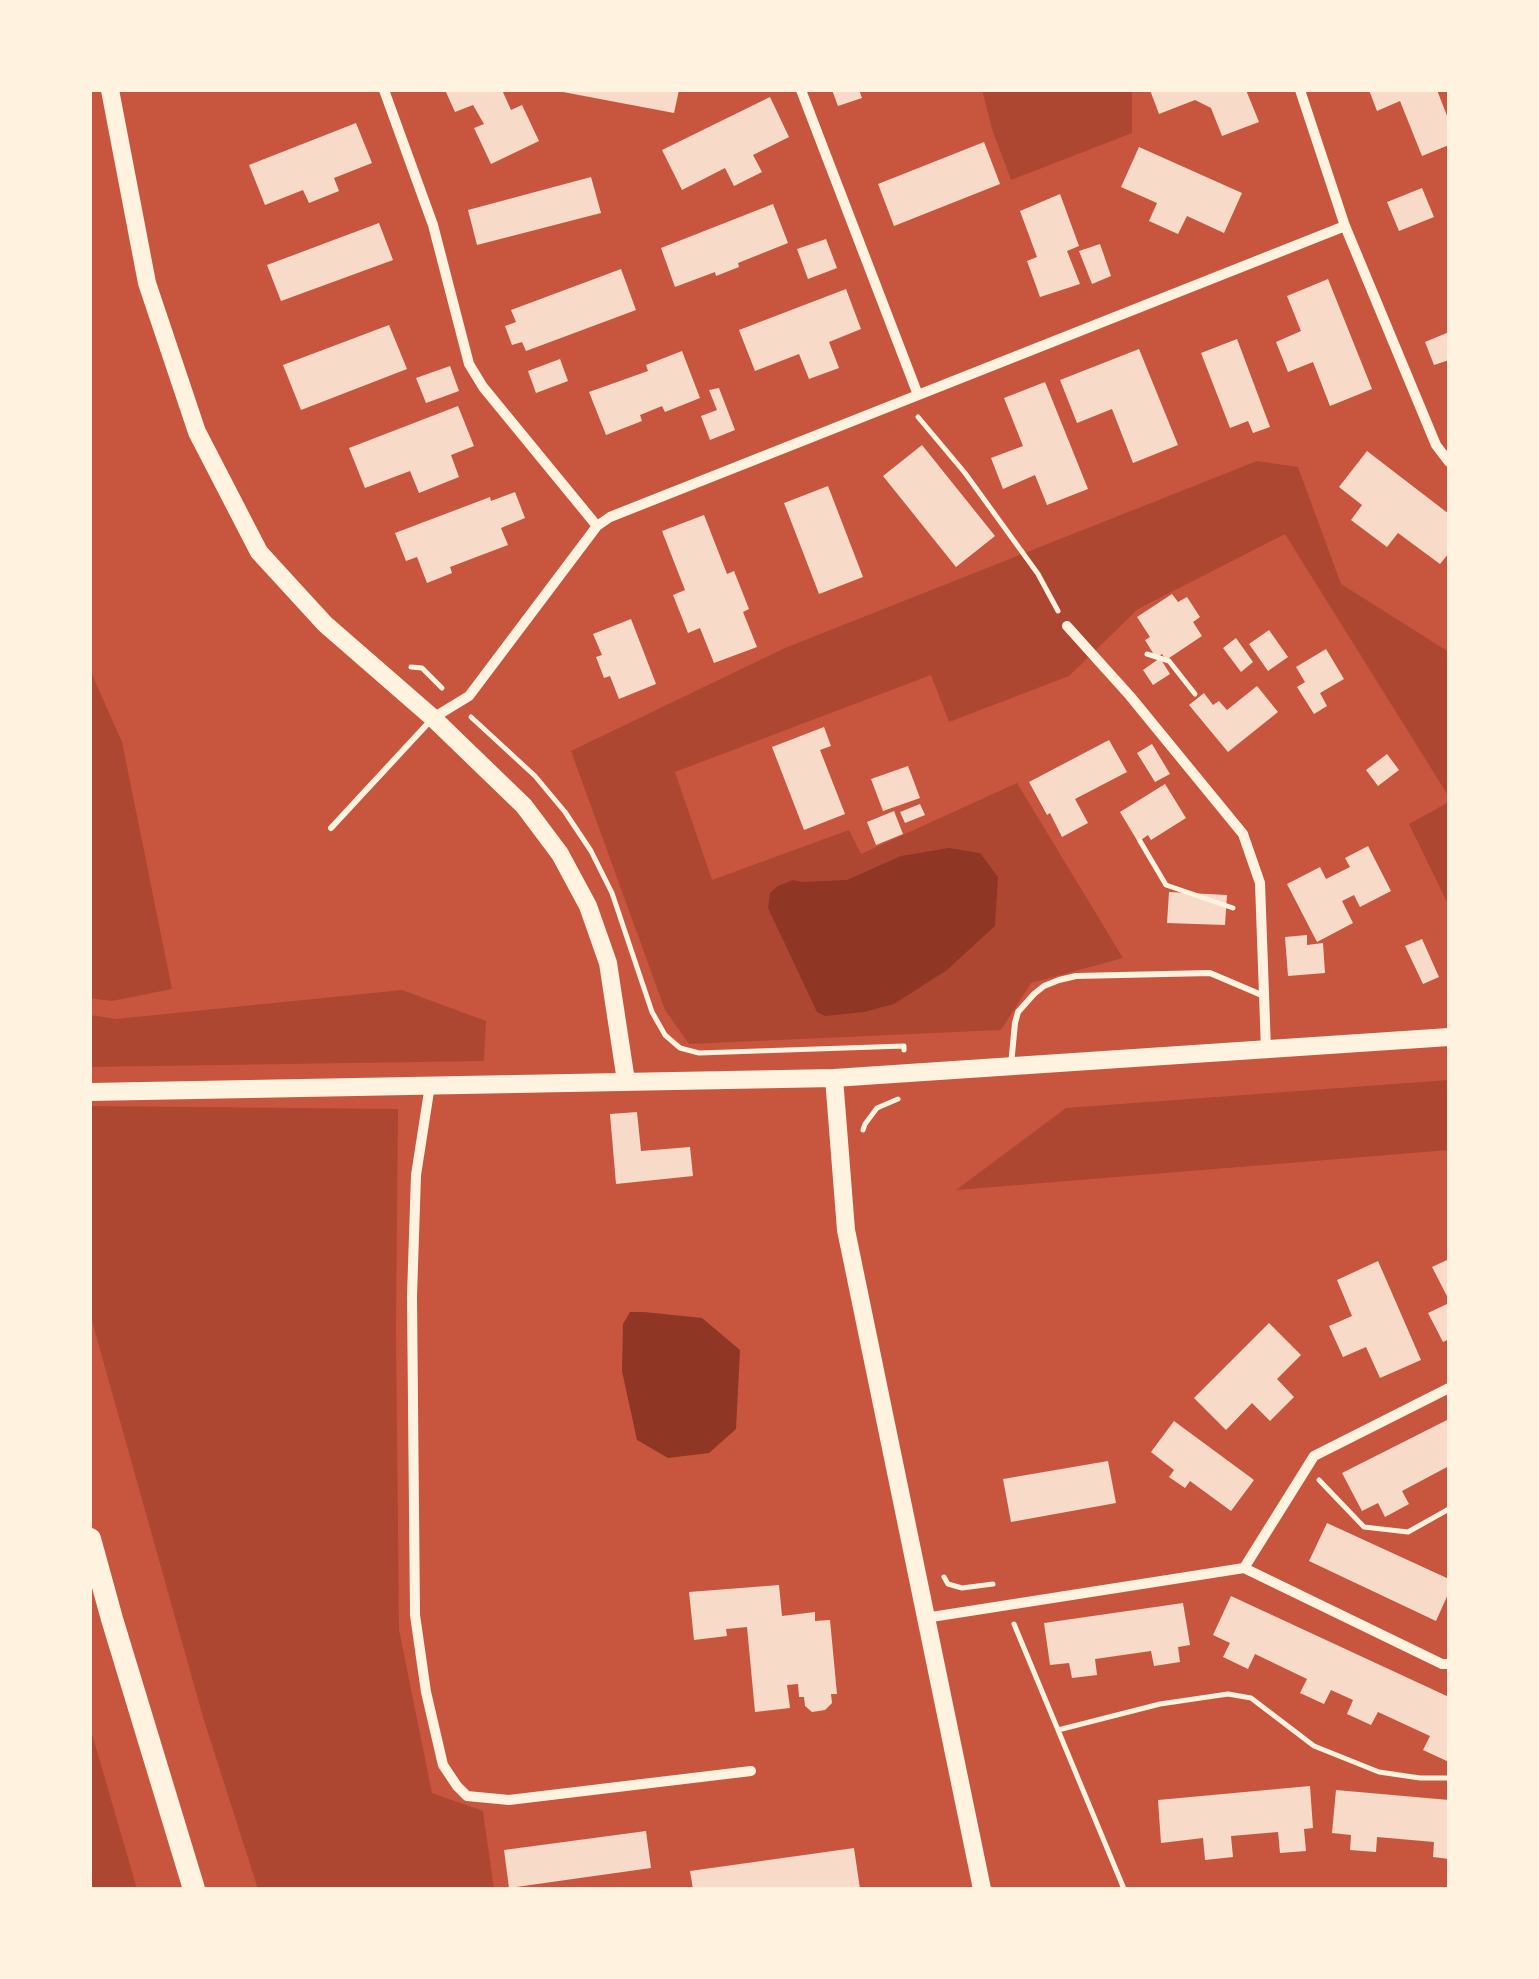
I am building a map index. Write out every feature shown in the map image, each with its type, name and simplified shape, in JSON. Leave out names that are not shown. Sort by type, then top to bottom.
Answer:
[{"type":"highway","points":[[90,1539],[194,1889]]},
{"type":"street","points":[[110,90],[147,284],[197,432],[232,501],[259,552],[298,595],[524,806],[560,854],[588,906],[608,963],[626,1081]]},
{"type":"street","points":[[384,90],[433,225],[470,364],[483,387],[597,526]]},
{"type":"street","points":[[801,90],[918,395]]},
{"type":"street","points":[[1300,90],[1345,226],[1436,445],[1449,462]]},
{"type":"street","points":[[433,718],[469,696],[597,526],[623,510],[1345,226]]},
{"type":"street","points":[[1067,626],[1244,834],[1260,883],[1266,1051]]},
{"type":"street","points":[[90,1092],[834,1078],[1449,1038]]},
{"type":"street","points":[[834,1078],[846,1230],[982,1889]]},
{"type":"street","points":[[430,1085],[416,1175],[412,1296],[415,1614],[426,1692],[443,1765],[467,1796],[509,1800],[751,1771]]},
{"type":"street","points":[[1244,1568],[1314,1456],[1449,1388]]},
{"type":"street","points":[[925,1618],[1244,1568],[1449,1664]]},
{"type":"lane","points":[[331,828],[433,718]]},
{"type":"lane","points":[[1011,1066],[1018,1012],[1044,986],[1060,980],[1076,976],[1210,973],[1264,996]]},
{"type":"path","points":[[904,400],[965,473],[1038,574],[1067,626]]},
{"type":"path","points":[[1147,654],[1169,661],[1194,694]]},
{"type":"path","points":[[397,665],[422,668],[536,776],[565,812],[612,893],[652,1012],[664,1035],[680,1048],[699,1053],[904,1046],[907,1096],[878,1108],[865,1124],[862,1138]]},
{"type":"path","points":[[1140,841],[1166,885],[1233,908]]},
{"type":"path","points":[[1307,1466],[1364,1527],[1408,1532],[1449,1509]]},
{"type":"path","points":[[940,1568],[948,1584],[962,1588],[1000,1583],[1124,1889]]},
{"type":"path","points":[[1058,1730],[1160,1704],[1228,1694],[1251,1698],[1314,1746],[1378,1772],[1449,1778]]},
{"type":"shaded area","points":[[982,90],[1132,90],[1132,133],[1011,180]]},
{"type":"shaded area","points":[[1257,461],[1298,467],[1341,584],[1449,652],[1449,797],[1285,534],[1138,609],[1069,676],[949,722],[931,675],[675,772],[712,880],[849,830],[861,854],[1017,783],[1123,958],[1031,983],[1001,1030],[689,1044],[665,1010],[571,751],[785,648]]},
{"type":"shaded area","points":[[90,670],[122,742],[172,989],[112,1001],[90,998]]},
{"type":"shaded area","points":[[1449,802],[1449,906],[1409,824]]},
{"type":"shaded area","points":[[949,848],[980,853],[998,877],[995,926],[947,970],[894,1004],[864,1012],[825,1016],[817,1012],[768,908],[770,893],[793,880],[847,880],[901,856]]},
{"type":"shaded area","points":[[402,990],[486,1021],[484,1061],[90,1067],[90,1015],[116,1019]]},
{"type":"shaded area","points":[[1449,1080],[1449,1150],[956,1190],[1066,1108]]},
{"type":"shaded area","points":[[90,1106],[398,1109],[399,1630],[432,1793],[483,1811],[494,1889],[258,1889],[203,1717],[90,1314]]},
{"type":"shaded area","points":[[630,1312],[702,1318],[740,1350],[736,1429],[709,1453],[668,1458],[637,1440],[622,1371],[623,1324]]},
{"type":"shaded area","points":[[90,1727],[137,1889],[90,1889]]},
{"type":"building","points":[[445,90],[502,90],[511,110],[522,105],[539,141],[491,164],[474,128],[484,124],[473,105],[455,112]]},
{"type":"building","points":[[563,90],[679,90],[674,113]]},
{"type":"building","points":[[832,90],[859,90],[862,98],[838,106]]},
{"type":"building","points":[[1150,90],[1246,90],[1259,122],[1222,136],[1211,108],[1195,100],[1159,114]]},
{"type":"building","points":[[1369,90],[1437,90],[1449,121],[1449,145],[1422,156],[1400,101],[1377,111]]},
{"type":"building","points":[[770,97],[789,137],[753,155],[762,172],[734,186],[725,168],[682,190],[662,150]]},
{"type":"building","points":[[356,123],[372,163],[334,178],[339,191],[309,203],[303,190],[265,205],[249,165]]},
{"type":"building","points":[[984,142],[1000,184],[894,226],[878,184]]},
{"type":"building","points":[[1139,147],[1242,193],[1224,233],[1187,216],[1178,234],[1149,221],[1157,203],[1121,187]]},
{"type":"building","points":[[591,177],[601,213],[477,245],[468,210]]},
{"type":"building","points":[[1422,188],[1434,217],[1399,231],[1387,202]]},
{"type":"building","points":[[1060,194],[1079,246],[1067,251],[1080,284],[1040,297],[1027,261],[1037,257],[1020,211]]},
{"type":"building","points":[[773,204],[788,243],[716,276],[715,272],[675,287],[661,248]]},
{"type":"building","points":[[379,223],[393,260],[281,301],[267,265]]},
{"type":"building","points":[[826,239],[837,268],[808,279],[797,249]]},
{"type":"building","points":[[1100,244],[1111,276],[1092,284],[1079,251]]},
{"type":"building","points":[[621,269],[636,310],[526,351],[522,342],[512,345],[505,326],[516,322],[511,310]]},
{"type":"building","points":[[1328,279],[1372,389],[1330,406],[1313,362],[1288,372],[1276,342],[1301,331],[1287,296]]},
{"type":"building","points":[[846,289],[861,329],[829,342],[839,368],[809,379],[799,354],[755,371],[739,330]]},
{"type":"building","points":[[389,325],[407,369],[301,410],[283,365]]},
{"type":"building","points":[[1449,332],[1449,360],[1434,365],[1425,342]]},
{"type":"building","points":[[1237,339],[1270,427],[1253,433],[1248,421],[1230,428],[1201,353]]},
{"type":"building","points":[[1139,349],[1178,445],[1133,463],[1112,409],[1077,423],[1060,380]]},
{"type":"building","points":[[682,351],[700,398],[665,412],[662,406],[640,415],[642,421],[606,435],[589,392],[648,371],[646,365]]},
{"type":"building","points":[[560,359],[568,381],[536,393],[528,371]]},
{"type":"building","points":[[450,366],[459,391],[426,403],[416,378]]},
{"type":"building","points":[[1045,382],[1088,489],[1047,505],[1035,475],[1003,489],[991,458],[1023,446],[1004,398]]},
{"type":"building","points":[[719,388],[735,430],[710,440],[701,416],[717,410],[709,390]]},
{"type":"building","points":[[458,406],[474,446],[451,455],[459,477],[419,493],[410,471],[365,488],[349,448]]},
{"type":"building","points":[[922,445],[995,536],[956,567],[883,476]]},
{"type":"building","points":[[1367,451],[1449,514],[1449,553],[1440,564],[1398,533],[1387,547],[1351,520],[1362,505],[1339,487]]},
{"type":"building","points":[[828,486],[863,577],[819,594],[784,503]]},
{"type":"building","points":[[515,492],[525,518],[501,528],[508,545],[450,567],[452,573],[427,583],[417,557],[406,561],[395,533],[490,497],[491,501]]},
{"type":"building","points":[[704,515],[727,574],[734,571],[749,609],[743,612],[757,647],[714,663],[700,628],[688,633],[673,595],[685,590],[662,531]]},
{"type":"building","points":[[1172,594],[1178,602],[1187,597],[1200,617],[1193,622],[1202,636],[1166,660],[1162,654],[1156,658],[1145,640],[1150,637],[1137,617]]},
{"type":"building","points":[[631,619],[656,684],[619,699],[610,676],[604,678],[596,657],[602,655],[593,634]]},
{"type":"building","points":[[1269,630],[1288,657],[1268,671],[1249,644]]},
{"type":"building","points":[[1236,638],[1253,662],[1241,672],[1223,648]]},
{"type":"building","points":[[1326,649],[1344,679],[1320,693],[1327,706],[1314,714],[1297,687],[1305,682],[1296,667]]},
{"type":"building","points":[[1160,658],[1170,674],[1153,685],[1143,670]]},
{"type":"building","points":[[1257,686],[1278,712],[1228,752],[1189,705],[1204,693],[1213,705],[1219,701],[1227,710]]},
{"type":"building","points":[[824,727],[831,746],[820,750],[845,814],[804,830],[772,747]]},
{"type":"building","points":[[1109,740],[1127,772],[1075,799],[1088,823],[1062,837],[1029,782]]},
{"type":"building","points":[[1152,744],[1170,774],[1155,782],[1137,753]]},
{"type":"building","points":[[1387,754],[1399,770],[1378,786],[1366,770]]},
{"type":"building","points":[[908,766],[920,798],[883,811],[871,779]]},
{"type":"building","points":[[1165,784],[1186,818],[1151,840],[1148,835],[1138,842],[1120,812]]},
{"type":"building","points":[[920,804],[925,815],[905,823],[900,812]]},
{"type":"building","points":[[894,811],[903,834],[876,845],[867,822]]},
{"type":"building","points":[[1368,846],[1391,891],[1360,907],[1354,895],[1342,901],[1353,923],[1317,942],[1287,884],[1320,867],[1326,879],[1350,867],[1345,858]]},
{"type":"building","points":[[1169,892],[1227,895],[1225,925],[1167,923]]},
{"type":"building","points":[[1307,935],[1307,945],[1323,943],[1325,973],[1288,976],[1285,937]]},
{"type":"building","points":[[1422,939],[1439,977],[1423,984],[1405,946]]},
{"type":"building","points":[[637,1112],[641,1151],[690,1147],[693,1176],[616,1184],[610,1114]]},
{"type":"building","points":[[1449,1259],[1449,1300],[1432,1267]]},
{"type":"building","points":[[1378,1261],[1421,1360],[1380,1378],[1366,1347],[1343,1357],[1329,1326],[1352,1316],[1337,1280]]},
{"type":"building","points":[[1449,1303],[1449,1339],[1443,1342],[1428,1313]]},
{"type":"building","points":[[1269,1323],[1301,1355],[1277,1379],[1294,1397],[1270,1421],[1252,1403],[1226,1430],[1194,1398]]},
{"type":"building","points":[[1449,1419],[1449,1466],[1402,1491],[1409,1504],[1385,1517],[1378,1503],[1362,1511],[1342,1473]]},
{"type":"building","points":[[1174,1421],[1254,1480],[1231,1511],[1190,1481],[1185,1488],[1169,1477],[1174,1470],[1151,1452]]},
{"type":"building","points":[[1108,1461],[1116,1503],[1011,1522],[1003,1479]]},
{"type":"building","points":[[1327,1523],[1449,1579],[1449,1592],[1436,1621],[1309,1561]]},
{"type":"building","points":[[779,1585],[782,1616],[815,1612],[815,1621],[830,1620],[837,1694],[831,1694],[832,1703],[825,1710],[812,1712],[805,1706],[798,1684],[787,1685],[790,1708],[755,1712],[747,1627],[726,1629],[727,1636],[694,1640],[689,1592]]},
{"type":"building","points":[[1231,1596],[1449,1697],[1449,1762],[1423,1750],[1430,1736],[1378,1712],[1371,1725],[1347,1714],[1353,1700],[1331,1690],[1324,1704],[1300,1693],[1307,1679],[1255,1654],[1248,1669],[1223,1657],[1230,1643],[1213,1635]]},
{"type":"building","points":[[1183,1603],[1190,1645],[1178,1647],[1180,1662],[1154,1666],[1151,1651],[1095,1659],[1097,1675],[1072,1678],[1069,1663],[1050,1665],[1044,1623]]},
{"type":"building","points":[[1310,1786],[1313,1828],[1304,1829],[1306,1851],[1280,1853],[1278,1832],[1231,1836],[1233,1857],[1205,1860],[1203,1838],[1161,1843],[1158,1800]]},
{"type":"building","points":[[1336,1790],[1449,1800],[1449,1859],[1433,1857],[1434,1842],[1377,1837],[1376,1852],[1350,1850],[1351,1835],[1332,1833]]},
{"type":"building","points":[[646,1831],[651,1868],[509,1888],[504,1850]]},
{"type":"building","points":[[854,1848],[860,1889],[693,1889],[690,1871]]}]
